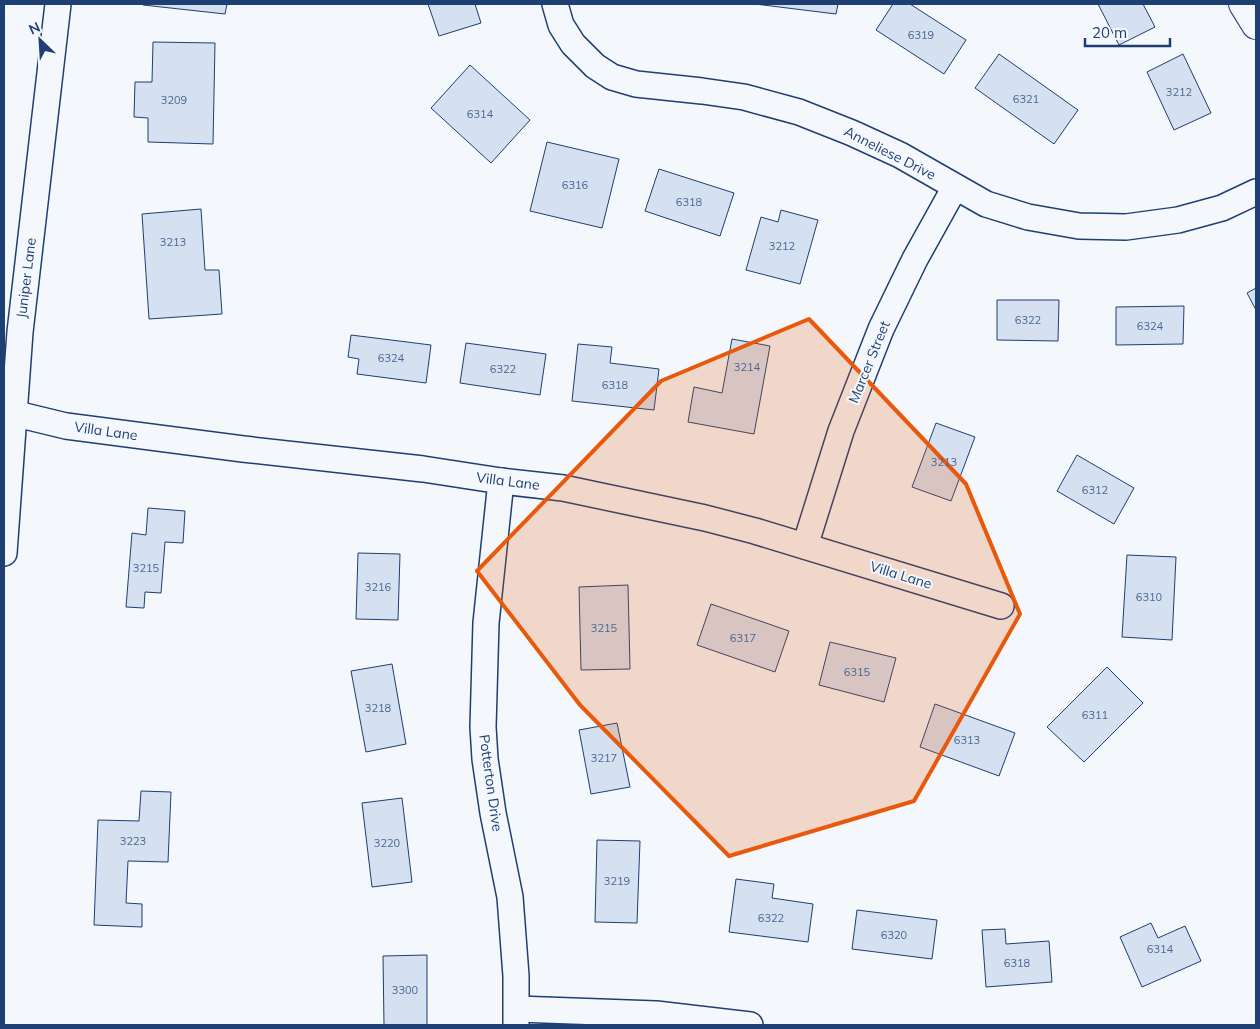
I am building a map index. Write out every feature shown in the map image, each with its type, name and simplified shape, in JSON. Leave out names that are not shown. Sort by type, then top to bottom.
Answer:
[{"type":"street","name":"Juniper Lane","points":[[4,553],[9,412],[58,4]]},
{"type":"street","name":"Anneliese Drive","points":[[555,4],[561,25],[573,44],[595,66],[612,77],[636,84],[702,90],[744,97],[799,112],[900,155],[986,204],[1028,217],[1079,226],[1126,227],[1178,220],[1222,208],[1256,192]]},
{"type":"street","points":[[1243,4],[1256,25]]},
{"type":"street","name":"Marcer Street","points":[[805,546],[841,431],[881,329],[915,259],[955,187]]},
{"type":"street","name":"Villa Lane","points":[[9,412],[76,427],[564,488],[755,530],[1001,606]]},
{"type":"street","name":"Potterton Drive","points":[[501,481],[486,623],[483,727],[485,759],[493,813],[510,898],[517,1017]]},
{"type":"street","points":[[517,1017],[656,1014],[750,1025]]},
{"type":"highlighted area","points":[[809,319],[966,484],[1020,614],[914,801],[729,856],[580,705],[477,571],[661,381]]},
{"type":"building","points":[[143,4],[227,4],[225,14]]},
{"type":"building","points":[[428,4],[475,4],[481,23],[439,36]]},
{"type":"building","points":[[755,4],[838,4],[836,14]]},
{"type":"building","points":[[893,4],[910,4],[966,40],[944,74],[876,30]]},
{"type":"building","points":[[1098,4],[1143,4],[1155,27],[1119,45]]},
{"type":"building","points":[[153,42],[215,43],[213,144],[148,142],[148,118],[134,117],[135,82],[152,82]]},
{"type":"building","points":[[999,54],[1078,110],[1054,144],[975,88]]},
{"type":"building","points":[[1183,54],[1211,113],[1174,130],[1147,72]]},
{"type":"building","points":[[470,65],[530,120],[491,163],[431,108]]},
{"type":"building","points":[[547,142],[619,159],[602,228],[530,211]]},
{"type":"building","points":[[659,169],[734,193],[720,236],[645,211]]},
{"type":"building","points":[[201,209],[205,270],[219,270],[222,314],[149,319],[142,214]]},
{"type":"building","points":[[781,210],[818,220],[800,284],[746,270],[761,217],[778,222]]},
{"type":"building","points":[[1256,288],[1256,310],[1247,293]]},
{"type":"building","points":[[997,300],[1059,300],[1058,341],[997,340]]},
{"type":"building","points":[[1184,306],[1183,344],[1116,345],[1116,307]]},
{"type":"building","points":[[351,335],[431,345],[426,383],[357,374],[359,359],[348,357]]},
{"type":"building","points":[[732,339],[770,346],[754,434],[688,422],[694,387],[722,393]]},
{"type":"building","points":[[466,343],[546,354],[540,395],[460,383]]},
{"type":"building","points":[[578,344],[612,347],[610,363],[659,369],[654,410],[572,401]]},
{"type":"building","points":[[936,423],[975,437],[951,501],[912,487]]},
{"type":"building","points":[[1077,455],[1134,488],[1114,524],[1057,491]]},
{"type":"building","points":[[148,508],[185,511],[183,543],[165,542],[161,593],[145,592],[144,608],[126,607],[132,533],[146,535]]},
{"type":"building","points":[[358,553],[400,554],[398,620],[356,619]]},
{"type":"building","points":[[1127,555],[1176,557],[1172,640],[1122,637]]},
{"type":"building","points":[[628,585],[630,669],[581,670],[579,587]]},
{"type":"building","points":[[711,604],[789,631],[775,672],[697,645]]},
{"type":"building","points":[[830,642],[896,658],[884,702],[819,685]]},
{"type":"building","points":[[392,664],[406,744],[366,752],[351,671]]},
{"type":"building","points":[[1107,667],[1143,703],[1084,762],[1047,727]]},
{"type":"building","points":[[935,704],[1015,733],[999,776],[920,747]]},
{"type":"building","points":[[617,723],[630,787],[591,794],[579,730]]},
{"type":"building","points":[[141,791],[171,792],[168,862],[128,861],[126,903],[142,904],[142,927],[94,925],[98,820],[139,821]]},
{"type":"building","points":[[402,798],[412,882],[372,887],[362,803]]},
{"type":"building","points":[[597,840],[640,841],[637,923],[595,922]]},
{"type":"building","points":[[736,879],[774,884],[772,898],[813,904],[808,942],[729,932]]},
{"type":"building","points":[[857,910],[937,920],[932,959],[852,949]]},
{"type":"building","points":[[1151,923],[1158,938],[1185,926],[1201,961],[1142,987],[1120,937]]},
{"type":"building","points":[[1005,929],[1006,944],[1049,941],[1052,982],[986,987],[982,930]]},
{"type":"building","points":[[427,955],[427,1025],[384,1025],[383,956]]}]
